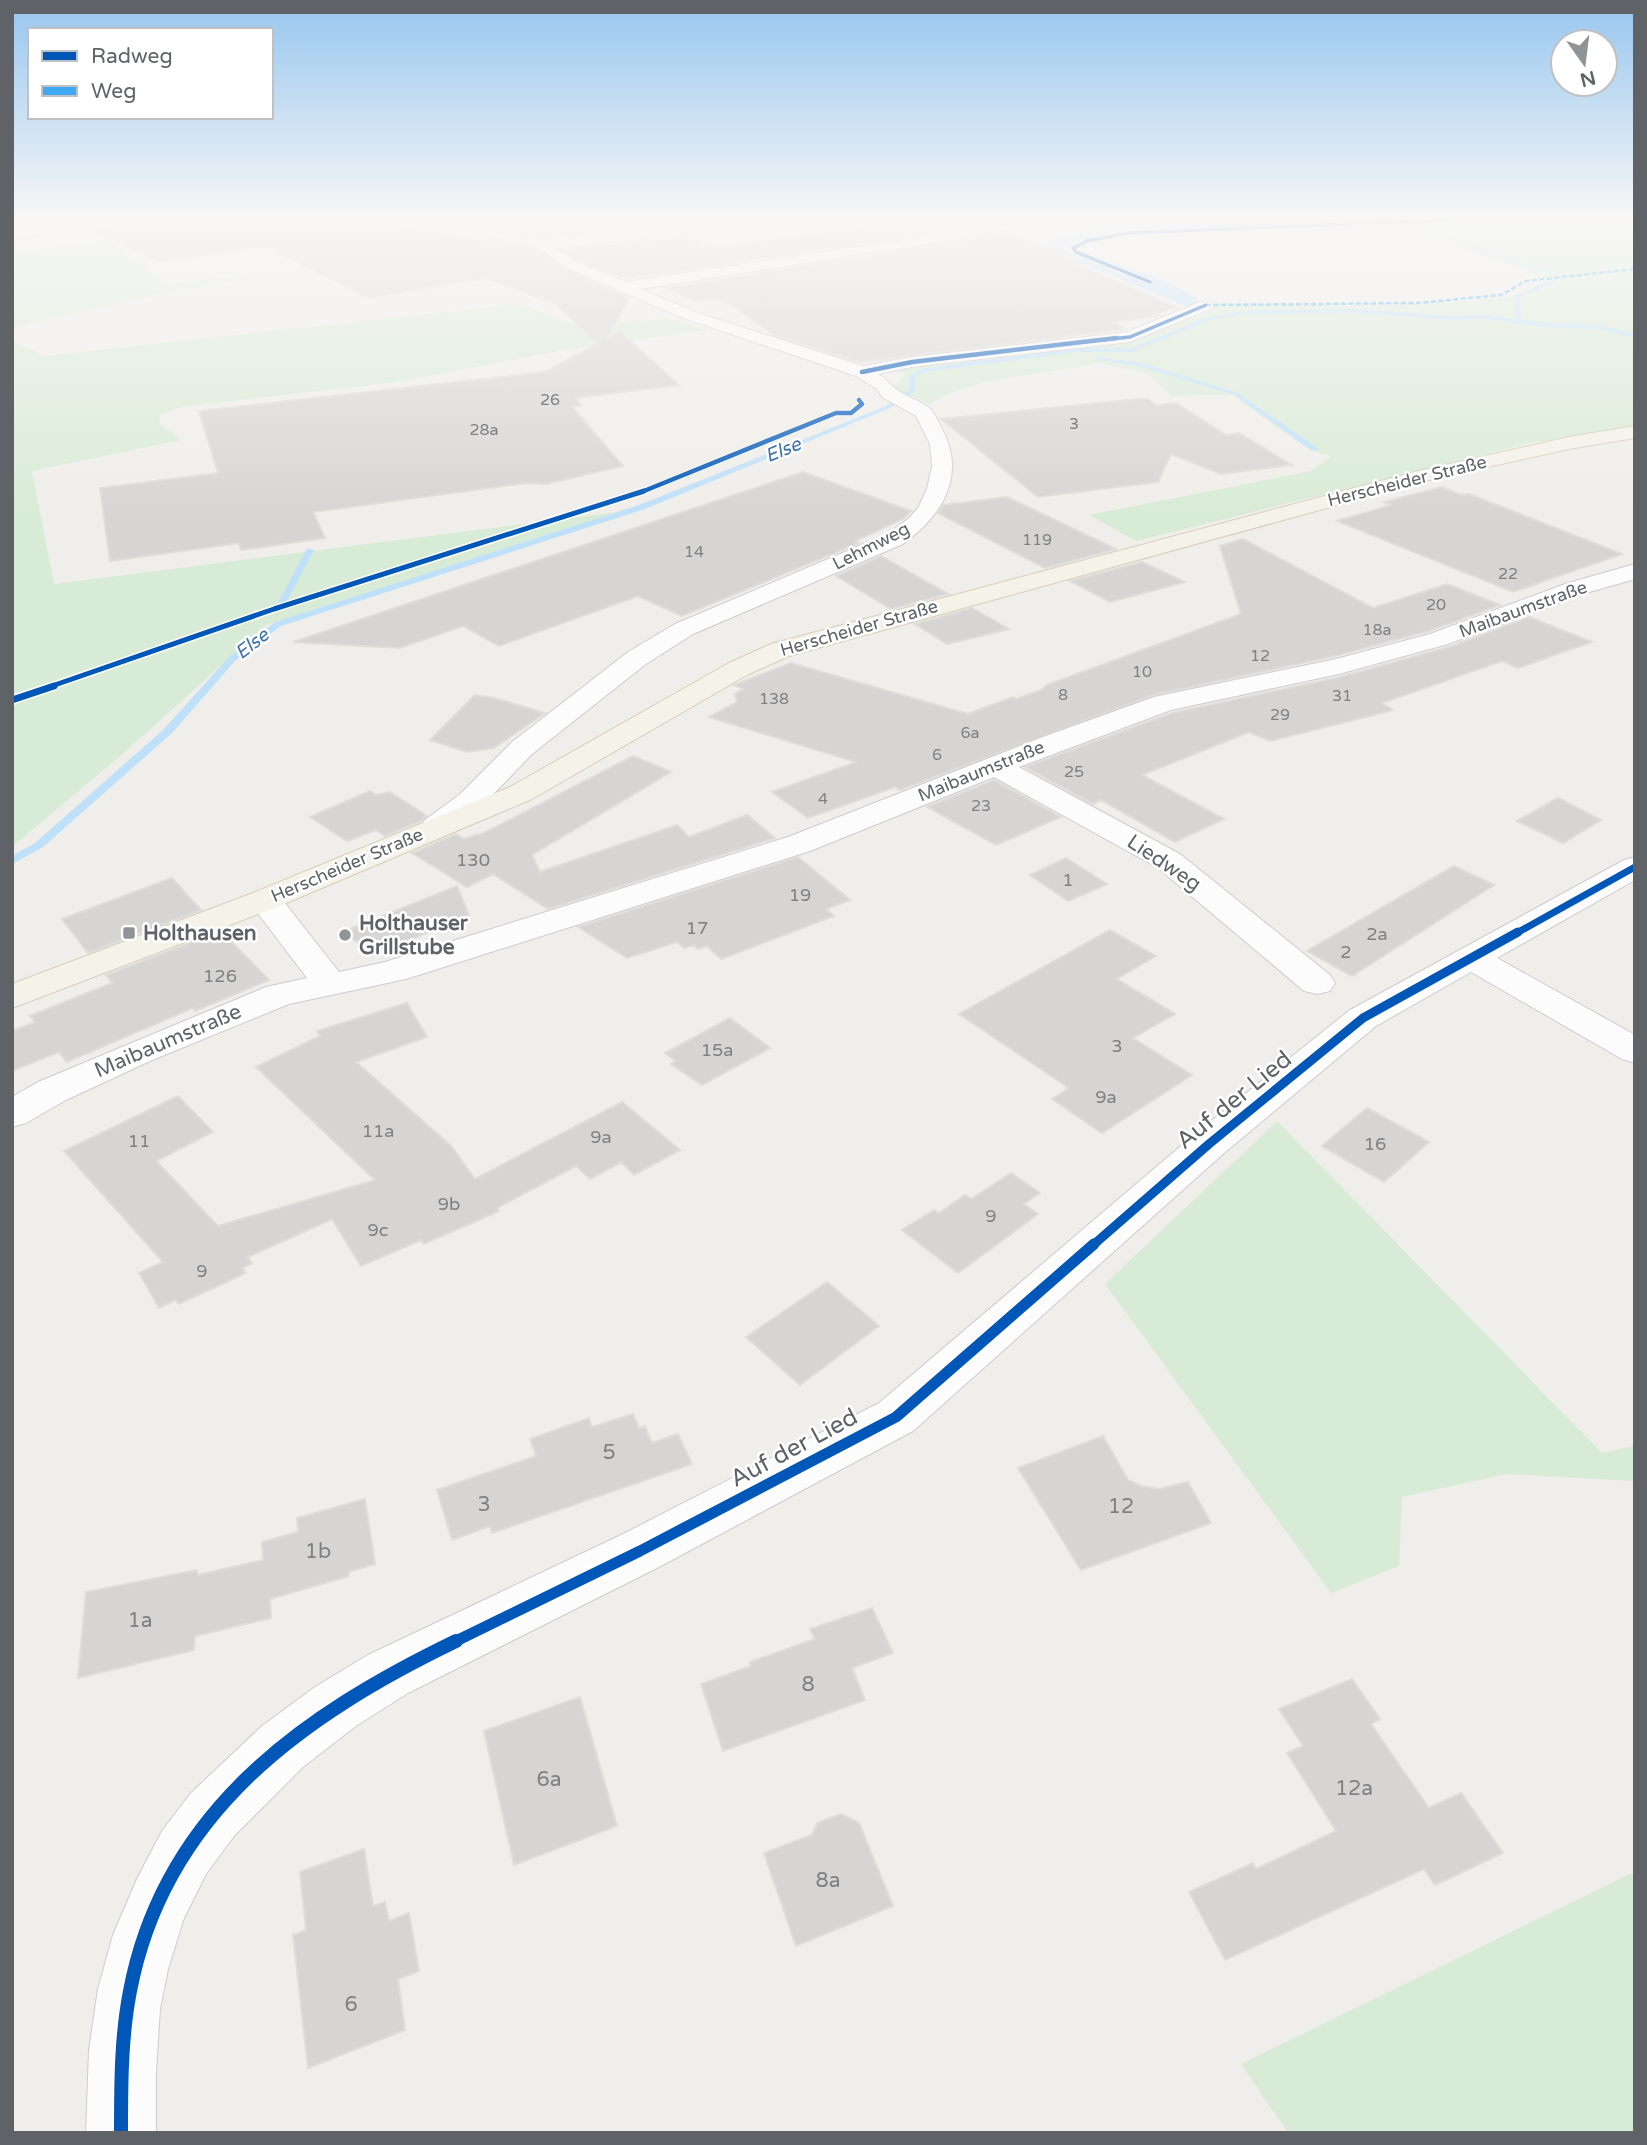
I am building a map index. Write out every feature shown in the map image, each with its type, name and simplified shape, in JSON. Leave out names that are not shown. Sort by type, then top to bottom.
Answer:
[{"type":"main road","name":"Herscheider Straße","points":[[12,997],[265,900],[549,779],[696,692],[780,650],[1421,476],[1569,443],[1635,432]]},
{"type":"street","name":"Lehmweg","points":[[436,827],[470,801],[522,748],[637,658],[684,629],[895,539],[916,524],[928,510],[938,489],[942,466],[940,444],[924,413],[889,393],[884,385],[862,372],[699,319]]},
{"type":"street","points":[[862,372],[912,362],[1130,337],[1173,319]]},
{"type":"street","name":"Maibaumstraße","points":[[12,1114],[52,1091],[188,1031],[279,995],[393,971],[787,848],[1164,703],[1339,666],[1439,639],[1577,588],[1635,571]]},
{"type":"street","name":"Liedweg","points":[[996,766],[1169,861],[1317,983]]},
{"type":"street","name":"Auf der Lied","points":[[121,2133],[121,2070],[134,1970],[146,1933],[177,1866],[194,1838],[226,1801],[317,1719],[388,1674],[640,1551],[896,1417],[1209,1143],[1363,1018],[1635,867]]},
{"type":"street","points":[[265,900],[330,984]]},
{"type":"street","points":[[1472,958],[1635,1051]]},
{"type":"green space","points":[[12,319],[50,319],[12,328]]},
{"type":"green space","points":[[381,319],[561,319],[580,326],[672,319],[707,330],[570,349],[397,382],[180,407],[161,415],[159,423],[181,440],[32,471],[54,584],[617,512],[266,625],[126,751],[12,847],[12,341],[44,356]]},
{"type":"green space","points":[[1189,319],[1635,319],[1635,428],[1530,443],[1136,541],[1089,515],[1311,471],[1331,456],[1310,450],[1232,395],[1171,396],[1149,374],[1101,363],[984,382],[946,395],[930,404],[894,389],[904,375],[879,361],[1133,332]]},
{"type":"green space","points":[[1277,1121],[1602,1453],[1635,1446],[1635,1481],[1506,1474],[1402,1497],[1399,1566],[1331,1593],[1105,1284]]},
{"type":"green space","points":[[1632,1873],[1635,1874],[1635,2133],[1288,2133],[1241,2064]]},
{"type":"building","points":[[571,319],[618,319],[607,339],[620,332],[679,385],[575,398],[581,405],[572,407],[623,466],[546,484],[527,483],[313,512],[325,538],[241,550],[239,543],[110,561],[100,488],[218,473],[199,411],[545,372],[597,344]]},
{"type":"building","points":[[751,319],[1135,319],[1112,322],[1126,329],[860,362],[774,335]]},
{"type":"building","points":[[1148,399],[1157,405],[1176,403],[1226,435],[1239,433],[1292,465],[1221,474],[1171,454],[1158,482],[1038,497],[941,419]]},
{"type":"building","points":[[803,472],[911,511],[903,519],[855,541],[859,543],[682,616],[638,596],[499,646],[463,626],[400,648],[293,642]]},
{"type":"building","points":[[1442,487],[1461,495],[1469,494],[1622,554],[1513,592],[1337,521],[1391,505],[1384,502]]},
{"type":"building","points":[[1007,497],[1116,549],[1045,568],[938,513],[943,505]]},
{"type":"building","points":[[1243,539],[1373,608],[1447,584],[1500,605],[1429,631],[1335,656],[1153,695],[900,790],[895,787],[808,818],[772,792],[856,762],[709,717],[737,702],[735,694],[744,689],[734,685],[791,663],[968,714],[1013,697],[1016,699],[1047,685],[1241,614],[1220,546]]},
{"type":"building","points":[[881,556],[948,594],[891,609],[836,576]]},
{"type":"building","points":[[1142,562],[1185,582],[1110,602],[1070,581]]},
{"type":"building","points":[[972,608],[1009,629],[947,644],[915,624]]},
{"type":"building","points":[[1529,617],[1592,642],[1518,668],[1502,661],[1382,703],[1393,710],[1270,741],[1249,732],[1142,775],[1224,819],[1175,842],[1101,800],[1093,804],[1025,767],[1172,713],[1340,677],[1449,647]]},
{"type":"building","points":[[475,695],[545,713],[494,748],[467,752],[430,740]]},
{"type":"building","points":[[633,756],[671,772],[532,855],[540,872],[677,825],[689,837],[747,815],[775,838],[548,909],[493,874],[467,887],[412,853],[456,834],[465,839],[480,835]]},
{"type":"building","points":[[994,780],[1061,817],[996,845],[927,807]]},
{"type":"building","points":[[370,791],[376,795],[390,792],[427,816],[385,836],[376,830],[347,841],[310,817]]},
{"type":"building","points":[[1558,798],[1601,820],[1563,843],[1517,821]]},
{"type":"building","points":[[798,857],[850,900],[826,909],[834,916],[721,959],[707,946],[698,949],[694,945],[684,948],[677,942],[627,958],[578,927]]},
{"type":"building","points":[[1066,858],[1107,884],[1068,901],[1030,875]]},
{"type":"building","points":[[1454,866],[1494,885],[1352,976],[1307,951]]},
{"type":"building","points":[[172,878],[201,910],[88,953],[62,919]]},
{"type":"building","points":[[457,886],[469,915],[372,956],[345,931]]},
{"type":"building","points":[[1110,930],[1156,956],[1117,979],[1175,1014],[1133,1038],[1192,1075],[1102,1133],[1052,1099],[1069,1088],[959,1014]]},
{"type":"building","points":[[221,931],[269,980],[195,1011],[193,1008],[67,1062],[59,1052],[12,1071],[12,1031],[35,1022],[30,1016],[112,983],[106,975]]},
{"type":"building","points":[[407,1003],[427,1037],[356,1062],[451,1146],[475,1179],[622,1102],[680,1150],[634,1175],[621,1162],[590,1179],[576,1166],[497,1208],[499,1211],[424,1244],[421,1240],[361,1266],[332,1219],[248,1257],[252,1263],[242,1268],[246,1273],[179,1304],[176,1300],[159,1308],[139,1273],[163,1262],[64,1151],[178,1096],[213,1132],[156,1161],[218,1226],[375,1180],[256,1067],[320,1036],[317,1031]]},
{"type":"building","points":[[730,1018],[770,1048],[702,1085],[671,1064],[676,1061],[665,1053]]},
{"type":"building","points":[[1367,1108],[1429,1142],[1384,1182],[1322,1146]]},
{"type":"building","points":[[1011,1173],[1040,1193],[1024,1204],[1038,1214],[958,1273],[902,1230],[934,1210],[939,1213],[965,1195],[971,1199]]},
{"type":"building","points":[[827,1282],[879,1326],[800,1385],[746,1337]]},
{"type":"building","points":[[633,1414],[639,1428],[645,1426],[652,1443],[678,1434],[692,1464],[492,1533],[490,1526],[452,1540],[437,1490],[536,1456],[530,1439],[589,1418],[592,1427]]},
{"type":"building","points":[[1103,1436],[1128,1480],[1141,1486],[1160,1489],[1188,1482],[1211,1523],[1081,1570],[1018,1468]]},
{"type":"building","points":[[365,1499],[375,1564],[348,1572],[349,1576],[270,1599],[271,1618],[195,1636],[194,1650],[78,1678],[86,1592],[197,1570],[198,1575],[263,1560],[262,1542],[298,1532],[297,1518]]},
{"type":"building","points":[[872,1608],[893,1653],[852,1668],[865,1700],[723,1751],[701,1684],[751,1666],[750,1662],[815,1639],[810,1629]]},
{"type":"building","points":[[1352,1679],[1380,1719],[1371,1724],[1429,1808],[1461,1793],[1503,1853],[1435,1885],[1424,1869],[1225,1960],[1189,1892],[1253,1863],[1256,1869],[1336,1831],[1287,1753],[1303,1746],[1279,1709]]},
{"type":"building","points":[[580,1697],[617,1826],[514,1865],[484,1731]]},
{"type":"building","points":[[841,1814],[859,1823],[893,1906],[796,1946],[764,1853],[812,1835],[817,1823]]},
{"type":"building","points":[[364,1849],[373,1906],[385,1902],[389,1921],[409,1913],[419,1971],[398,1979],[405,2030],[308,2068],[293,1935],[306,1930],[300,1872]]},
{"type":"waterway","name":"Else","points":[[12,861],[39,845],[168,731],[232,659],[278,624],[642,507],[888,407],[912,391],[913,376],[922,370],[1076,350],[1132,350],[1207,319]]},
{"type":"waterway","name":"Else","points":[[1503,319],[1518,322]]},
{"type":"waterway","name":"Else","points":[[1518,322],[1603,328],[1635,336]]},
{"type":"waterway","points":[[1098,358],[1139,364],[1236,394],[1315,449]]},
{"type":"waterway","points":[[282,603],[310,550]]},
{"type":"cycle path","points":[[862,372],[912,362],[1130,337],[1173,319]]},
{"type":"cycle path","points":[[12,700],[274,609],[657,487],[836,413],[851,413],[862,404],[859,400]]},
{"type":"cycle path","points":[[121,2133],[124,2030],[130,1989],[159,1901],[184,1853],[213,1814],[258,1768],[283,1747],[335,1707],[388,1674],[640,1551],[896,1417],[1209,1144],[1363,1018],[1635,867]]},
{"type":"place","name":"Holthausen","points":[[129,933]]},
{"type":"place","name":"Holthauser Grillstube","points":[[345,935]]}]
